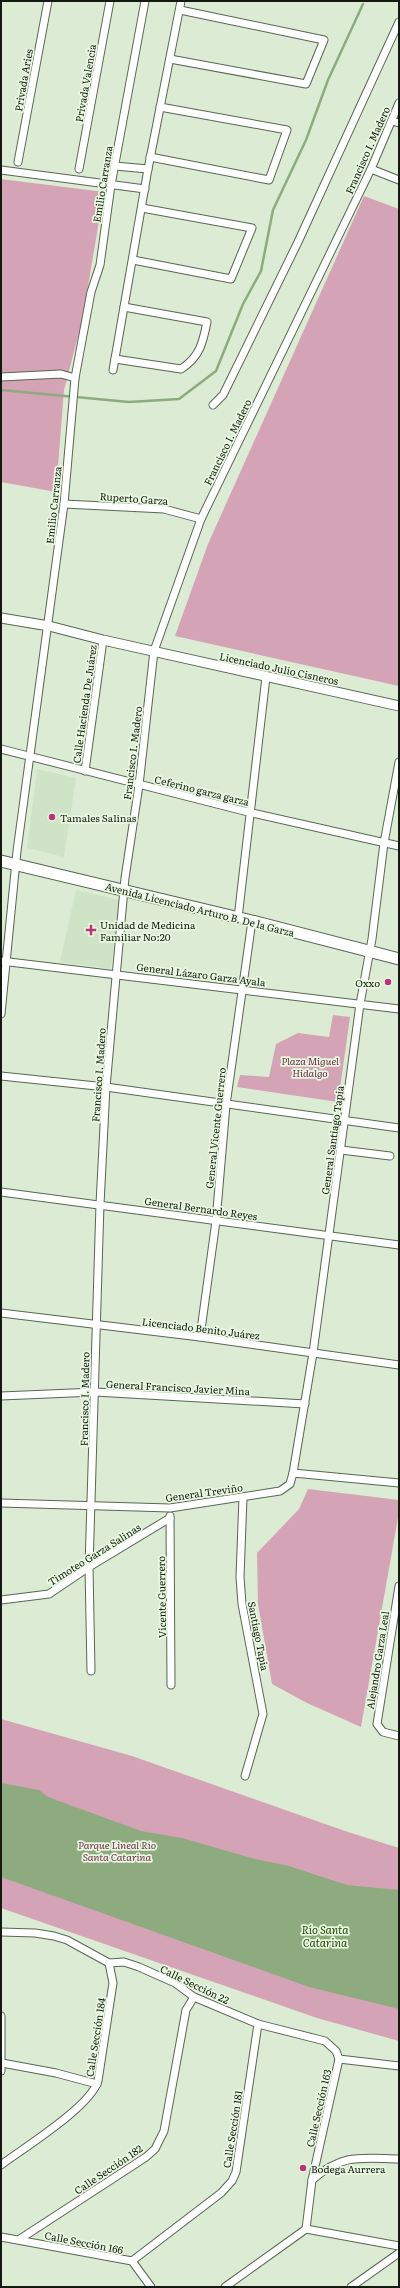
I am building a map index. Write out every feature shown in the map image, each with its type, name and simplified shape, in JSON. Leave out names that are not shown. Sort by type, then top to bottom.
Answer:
[{"type":"main road","name":"Avenida Licenciado Arturo B. De la Garza","points":[[1,861],[238,918],[252,920],[399,959]]},
{"type":"street","name":"Privada Aries","points":[[18,162],[48,1]]},
{"type":"street","name":"Privada Valencia","points":[[80,169],[110,1]]},
{"type":"street","name":"Emilio Carranza","points":[[1,1014],[4,961],[64,504],[75,378],[91,292],[100,265],[115,166],[145,1]]},
{"type":"street","points":[[113,370],[150,157],[181,1]]},
{"type":"street","points":[[170,59],[306,84],[324,40],[180,10]]},
{"type":"street","points":[[212,405],[223,395],[298,242],[399,22]]},
{"type":"street","name":"Francisco I. Madero","points":[[91,1671],[89,1567],[100,1204],[106,1087],[124,891],[139,785],[154,651],[201,520],[371,169],[399,103]]},
{"type":"street","points":[[150,157],[269,180],[288,130],[160,107]]},
{"type":"street","points":[[392,120],[399,124]]},
{"type":"street","points":[[115,166],[148,169]]},
{"type":"street","points":[[371,169],[399,180]]},
{"type":"street","points":[[1,170],[145,189]]},
{"type":"street","points":[[133,260],[231,279],[252,228],[142,208]]},
{"type":"street","points":[[115,359],[182,369],[191,363],[201,350],[207,322],[124,307]]},
{"type":"street","points":[[1,377],[60,374],[75,378]]},
{"type":"street","name":"Ruperto Garza","points":[[64,504],[164,509],[201,520]]},
{"type":"street","name":"Licenciado Julio Cisneros","points":[[1,618],[49,626],[103,640],[399,706]]},
{"type":"street","name":"Calle Hacienda De Juárez","points":[[85,771],[103,640]]},
{"type":"street","points":[[238,918],[252,813],[266,677]]},
{"type":"street","name":"Ceferino garza garza","points":[[1,749],[252,813],[399,846]]},
{"type":"street","name":"General Santiago Tapia","points":[[293,1473],[313,1353],[328,1235],[346,1120],[360,1004],[370,952],[384,842],[399,762]]},
{"type":"street","name":"General Vicente Guerrero","points":[[200,1337],[216,1221],[226,1105],[252,920]]},
{"type":"street","name":"General Lázaro Garza Ayala","points":[[4,961],[116,973],[399,1009]]},
{"type":"street","points":[[1,1076],[106,1087],[399,1128]]},
{"type":"street","points":[[341,1150],[390,1156]]},
{"type":"street","name":"General Bernardo Reyes","points":[[1,1192],[399,1244]]},
{"type":"street","name":"Licenciado Benito Juárez","points":[[1,1313],[200,1337],[399,1365]]},
{"type":"street","name":"General Francisco Javier Mina","points":[[1,1396],[95,1392],[305,1404]]},
{"type":"street","points":[[293,1473],[399,1483]]},
{"type":"street","name":"General Treviño","points":[[1,1503],[91,1507],[170,1508],[280,1491],[290,1484],[293,1473]]},
{"type":"street","name":"Santiago Tapia","points":[[243,1496],[240,1576],[242,1604],[263,1714],[245,1776]]},
{"type":"street","name":"Vicente Guerrero","points":[[170,1508],[171,1685]]},
{"type":"street","name":"Timoteo Garza Salinas","points":[[1,1600],[45,1596],[89,1567],[170,1518]]},
{"type":"street","name":"Alejandro Garza Leal","points":[[399,1586],[377,1724],[386,1733],[399,1736]]},
{"type":"street","name":"Calle Sección 22","points":[[1,1932],[35,1933],[67,1940],[109,1963],[124,1962],[139,1967],[175,1983],[194,1997],[258,2024],[325,2041],[336,2051],[339,2058]]},
{"type":"street","name":"Calle Sección 184","points":[[1,2165],[73,2112],[88,2098],[97,2084],[113,1983],[109,1963]]},
{"type":"street","name":"Calle Sección 182","points":[[20,2239],[146,2157],[155,2149],[164,2131],[186,2010],[194,1997]]},
{"type":"street","points":[[1,2016],[1,2071]]},
{"type":"street","name":"Calle Sección 181","points":[[132,2261],[221,2193],[232,2181],[236,2172],[258,2024]]},
{"type":"street","points":[[339,2058],[399,2066]]},
{"type":"street","name":"Calle Sección 163","points":[[306,2229],[312,2180],[339,2058]]},
{"type":"street","points":[[2,2063],[56,2073],[97,2084]]},
{"type":"street","points":[[312,2180],[335,2162],[354,2158],[399,2159]]},
{"type":"street","points":[[224,2287],[306,2229],[399,2246]]},
{"type":"street","name":"Calle Sección 166","points":[[1,2237],[20,2239],[132,2261],[151,2287]]},
{"type":"street","points":[[351,2287],[399,2254]]},
{"type":"shaded area","points":[[37,769],[76,778],[64,857],[27,848]]},
{"type":"shaded area","name":"Unidad de Medicina Familiar No:20","points":[[76,890],[119,900],[111,969],[60,962]]},
{"type":"green space","points":[[1,179],[104,192],[82,321],[64,390],[56,492],[1,482]]},
{"type":"green space","points":[[364,196],[399,209],[399,686],[175,636],[208,544]]},
{"type":"green space","name":"Plaza Miguel Hidalgo","points":[[333,1015],[350,1017],[338,1102],[237,1087],[240,1075],[269,1077],[276,1044],[298,1033],[329,1037]]},
{"type":"green space","points":[[308,1489],[399,1500],[399,1512],[361,1727],[307,1703],[272,1684],[258,1604],[257,1553],[299,1509]]},
{"type":"green space","name":"Parque Lineal Río Santa Catarina","points":[[1,1719],[132,1756],[345,1831],[399,1848],[399,2041],[317,2018],[1,1908]]},
{"type":"water","name":"Río Santa Catarina","points":[[1,1783],[39,1790],[48,1797],[141,1831],[182,1838],[255,1859],[289,1866],[347,1885],[399,1890],[399,2009],[309,1987],[1,1877]]},
{"type":"waterway","points":[[1,390],[129,402],[179,399],[216,371],[243,304],[261,271],[273,210],[306,140],[328,80],[363,4]]},
{"type":"place","name":"Tamales Salinas","points":[[52,817]]},
{"type":"place","name":"Unidad de Medicina Familiar No:20","points":[[91,930]]},
{"type":"place","name":"Oxxo","points":[[388,982]]},
{"type":"place","name":"Bodega Aurrera","points":[[303,2168]]}]
